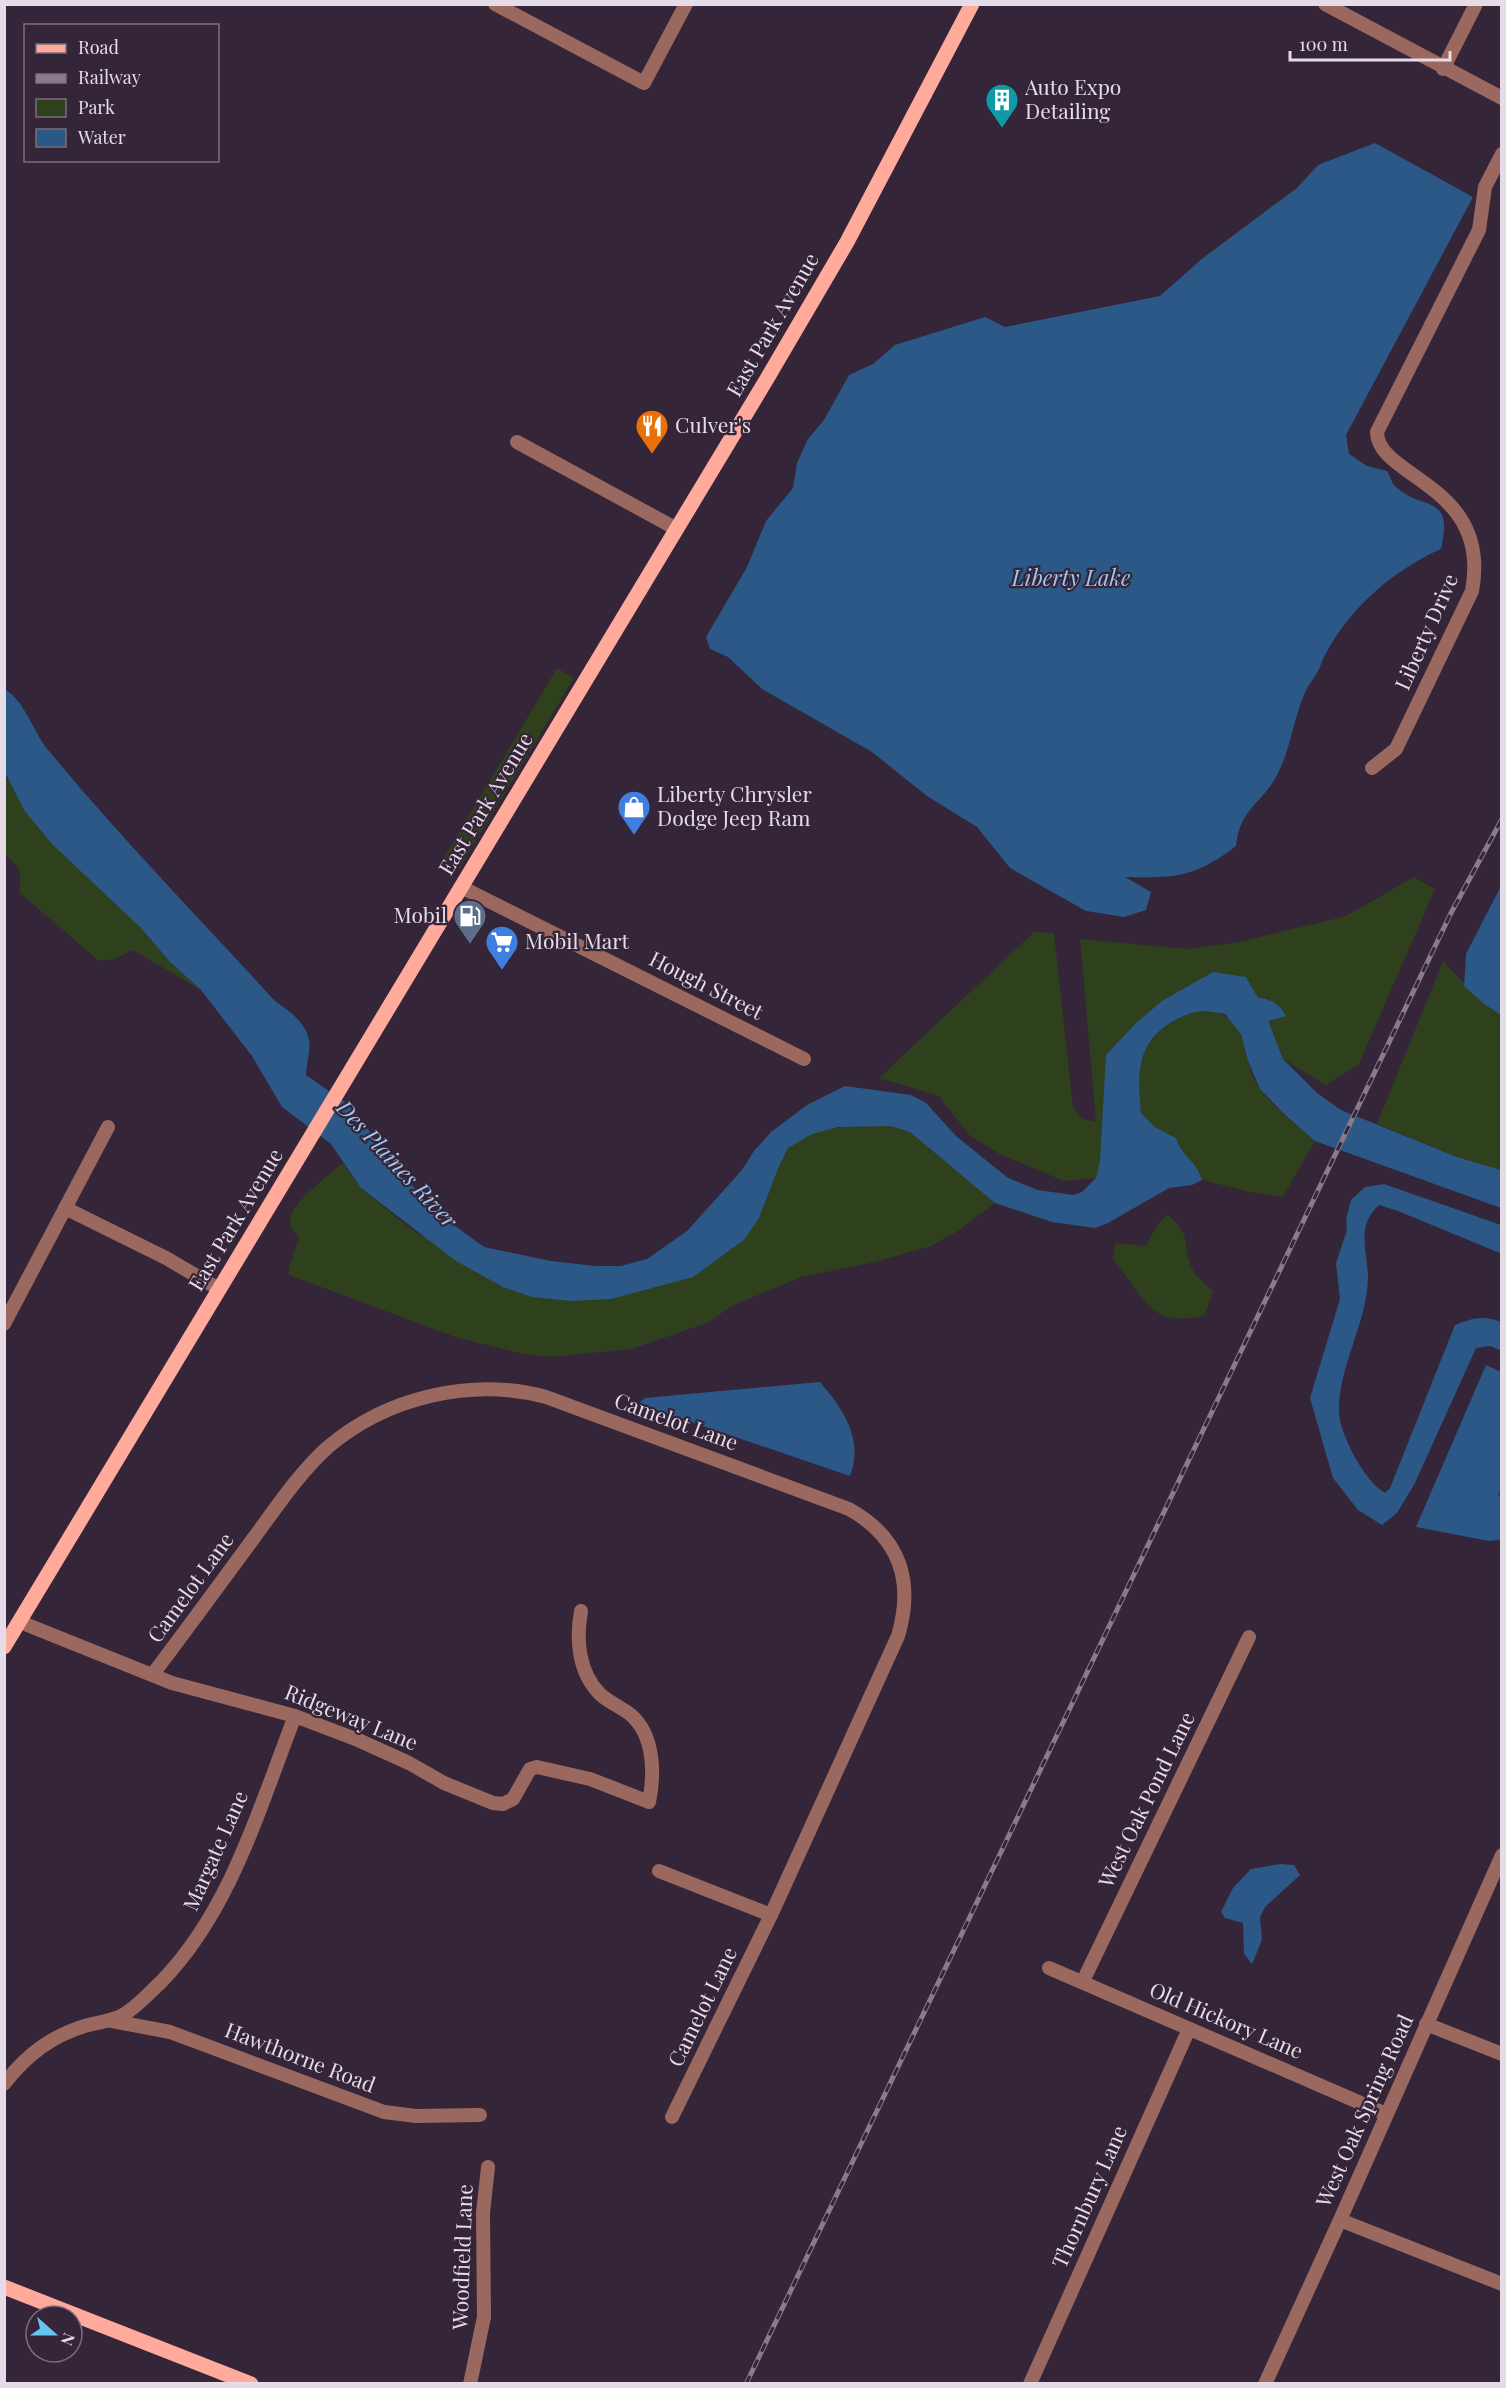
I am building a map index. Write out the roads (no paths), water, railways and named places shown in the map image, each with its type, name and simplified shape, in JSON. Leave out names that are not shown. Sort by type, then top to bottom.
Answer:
[{"type":"main road","name":"East Park Avenue","points":[[4,1647],[675,528],[768,377],[847,242],[972,4]]},
{"type":"main road","points":[[4,2287],[251,2384]]},
{"type":"street","points":[[495,4],[644,83],[686,4]]},
{"type":"street","points":[[1324,4],[1443,69],[1502,98]]},
{"type":"street","points":[[1443,69],[1476,4]]},
{"type":"street","name":"Liberty Drive","points":[[1372,768],[1396,749],[1472,591],[1474,556],[1464,522],[1440,494],[1385,452],[1377,441],[1380,424],[1476,236],[1482,217],[1485,187],[1502,153]]},
{"type":"street","points":[[517,442],[675,528]]},
{"type":"street","name":"Hough Street","points":[[461,887],[804,1059]]},
{"type":"street","points":[[4,1324],[108,1127]]},
{"type":"street","points":[[65,1208],[166,1258],[219,1289]]},
{"type":"street","name":"Camelot Lane","points":[[153,1674],[288,1492],[328,1448],[373,1417],[404,1404],[440,1395],[468,1389],[526,1392],[546,1397],[849,1509],[865,1518],[894,1550],[904,1582],[907,1599],[898,1636],[771,1915],[672,2117]]},
{"type":"street","name":"Ridgeway Lane","points":[[20,1622],[172,1683],[295,1716],[358,1740],[493,1803],[503,1804],[513,1799],[530,1769],[537,1767],[590,1779],[649,1802],[652,1778],[649,1744],[641,1726],[619,1705],[601,1694],[584,1667],[578,1632],[581,1611]]},
{"type":"street","name":"West Oak Pond Lane","points":[[1083,1981],[1249,1637]]},
{"type":"street","name":"Margate Lane","points":[[4,2084],[29,2054],[46,2043],[67,2032],[123,2015],[153,1989],[203,1932],[217,1907],[247,1839],[295,1716]]},
{"type":"street","name":"West Oak Spring Road","points":[[1265,2384],[1341,2220],[1502,1855]]},
{"type":"street","points":[[659,1871],[771,1915]]},
{"type":"street","name":"Old Hickory Lane","points":[[1049,1968],[1386,2114]]},
{"type":"street","name":"Hawthorne Road","points":[[108,2021],[121,2021],[170,2032],[384,2112],[416,2116],[480,2115]]},
{"type":"street","points":[[1426,2024],[1502,2054]]},
{"type":"street","name":"Thornbury Lane","points":[[1030,2384],[1189,2029]]},
{"type":"street","name":"Woodfield Lane","points":[[470,2384],[484,2317],[483,2212],[488,2167]]},
{"type":"street","points":[[1341,2220],[1502,2284]]},
{"type":"water","name":"Liberty Lake","points":[[1375,143],[1473,197],[1346,435],[1349,454],[1367,466],[1387,471],[1396,487],[1440,511],[1444,531],[1441,549],[1390,579],[1360,606],[1335,638],[1305,692],[1278,773],[1242,822],[1236,846],[1208,864],[1184,874],[1125,877],[1151,892],[1146,910],[1124,917],[1086,911],[1010,868],[977,827],[927,796],[872,752],[762,689],[728,657],[710,649],[706,637],[747,567],[766,521],[793,488],[797,463],[808,439],[824,420],[849,375],[873,364],[895,345],[985,317],[1005,327],[1160,296],[1203,258],[1297,188],[1318,165]]},
{"type":"water","points":[[4,689],[12,694],[24,709],[43,744],[104,815],[275,1001],[305,1028],[309,1045],[306,1075],[349,1105],[429,1207],[484,1247],[551,1261],[595,1266],[621,1266],[647,1259],[687,1231],[742,1170],[754,1151],[771,1132],[807,1105],[845,1086],[911,1095],[926,1103],[956,1136],[1008,1178],[1038,1190],[1073,1195],[1082,1192],[1096,1178],[1100,1161],[1106,1055],[1136,1023],[1162,1001],[1213,972],[1246,977],[1258,998],[1271,1001],[1281,1009],[1286,1016],[1269,1021],[1269,1023],[1283,1059],[1317,1093],[1341,1110],[1457,1157],[1501,1170],[1501,1208],[1315,1141],[1260,1089],[1248,1061],[1241,1034],[1225,1014],[1210,1011],[1197,1012],[1172,1022],[1151,1040],[1145,1050],[1139,1086],[1141,1113],[1155,1127],[1176,1138],[1202,1180],[1192,1185],[1169,1188],[1108,1223],[1095,1228],[1052,1222],[995,1203],[910,1132],[890,1126],[838,1127],[812,1134],[788,1148],[759,1218],[744,1240],[693,1277],[611,1299],[571,1301],[532,1297],[503,1287],[456,1261],[361,1188],[331,1144],[282,1107],[252,1056],[201,990],[170,962],[140,927],[53,845],[24,810],[5,773]]},
{"type":"water","points":[[1501,886],[1501,1015],[1484,1004],[1464,986],[1466,954]]},
{"type":"water","points":[[1384,1184],[1501,1225],[1502,1254],[1379,1205],[1367,1222],[1364,1240],[1368,1278],[1366,1295],[1343,1378],[1339,1412],[1340,1422],[1355,1457],[1377,1487],[1385,1493],[1390,1488],[1455,1325],[1478,1318],[1501,1322],[1502,1351],[1490,1346],[1476,1348],[1415,1483],[1397,1513],[1382,1525],[1358,1510],[1333,1478],[1310,1398],[1340,1299],[1336,1263],[1347,1230],[1346,1220],[1351,1200],[1365,1187]]},
{"type":"water","points":[[1486,1365],[1501,1372],[1502,1489],[1498,1495],[1501,1496],[1501,1540],[1489,1541],[1416,1527]]},
{"type":"water","points":[[820,1382],[843,1414],[853,1437],[854,1462],[850,1476],[638,1404],[645,1398]]},
{"type":"water","points":[[1280,1864],[1294,1865],[1300,1875],[1265,1907],[1260,1917],[1262,1940],[1252,1964],[1244,1954],[1243,1923],[1225,1918],[1221,1912],[1233,1888],[1251,1869]]},
{"type":"railway","points":[[746,2384],[1451,913],[1502,819]]},
{"type":"place","name":"Auto Expo Detailing","points":[[1002,129]]},
{"type":"place","name":"Culver's","points":[[652,455]]},
{"type":"place","name":"Liberty Chrysler Dodge Jeep Ram","points":[[634,836]]},
{"type":"place","name":"Mobil","points":[[470,945]]},
{"type":"place","name":"Mobil Mart","points":[[502,971]]},
{"type":"water label","name":"Des Plaines River","points":[[397,1164]]}]
